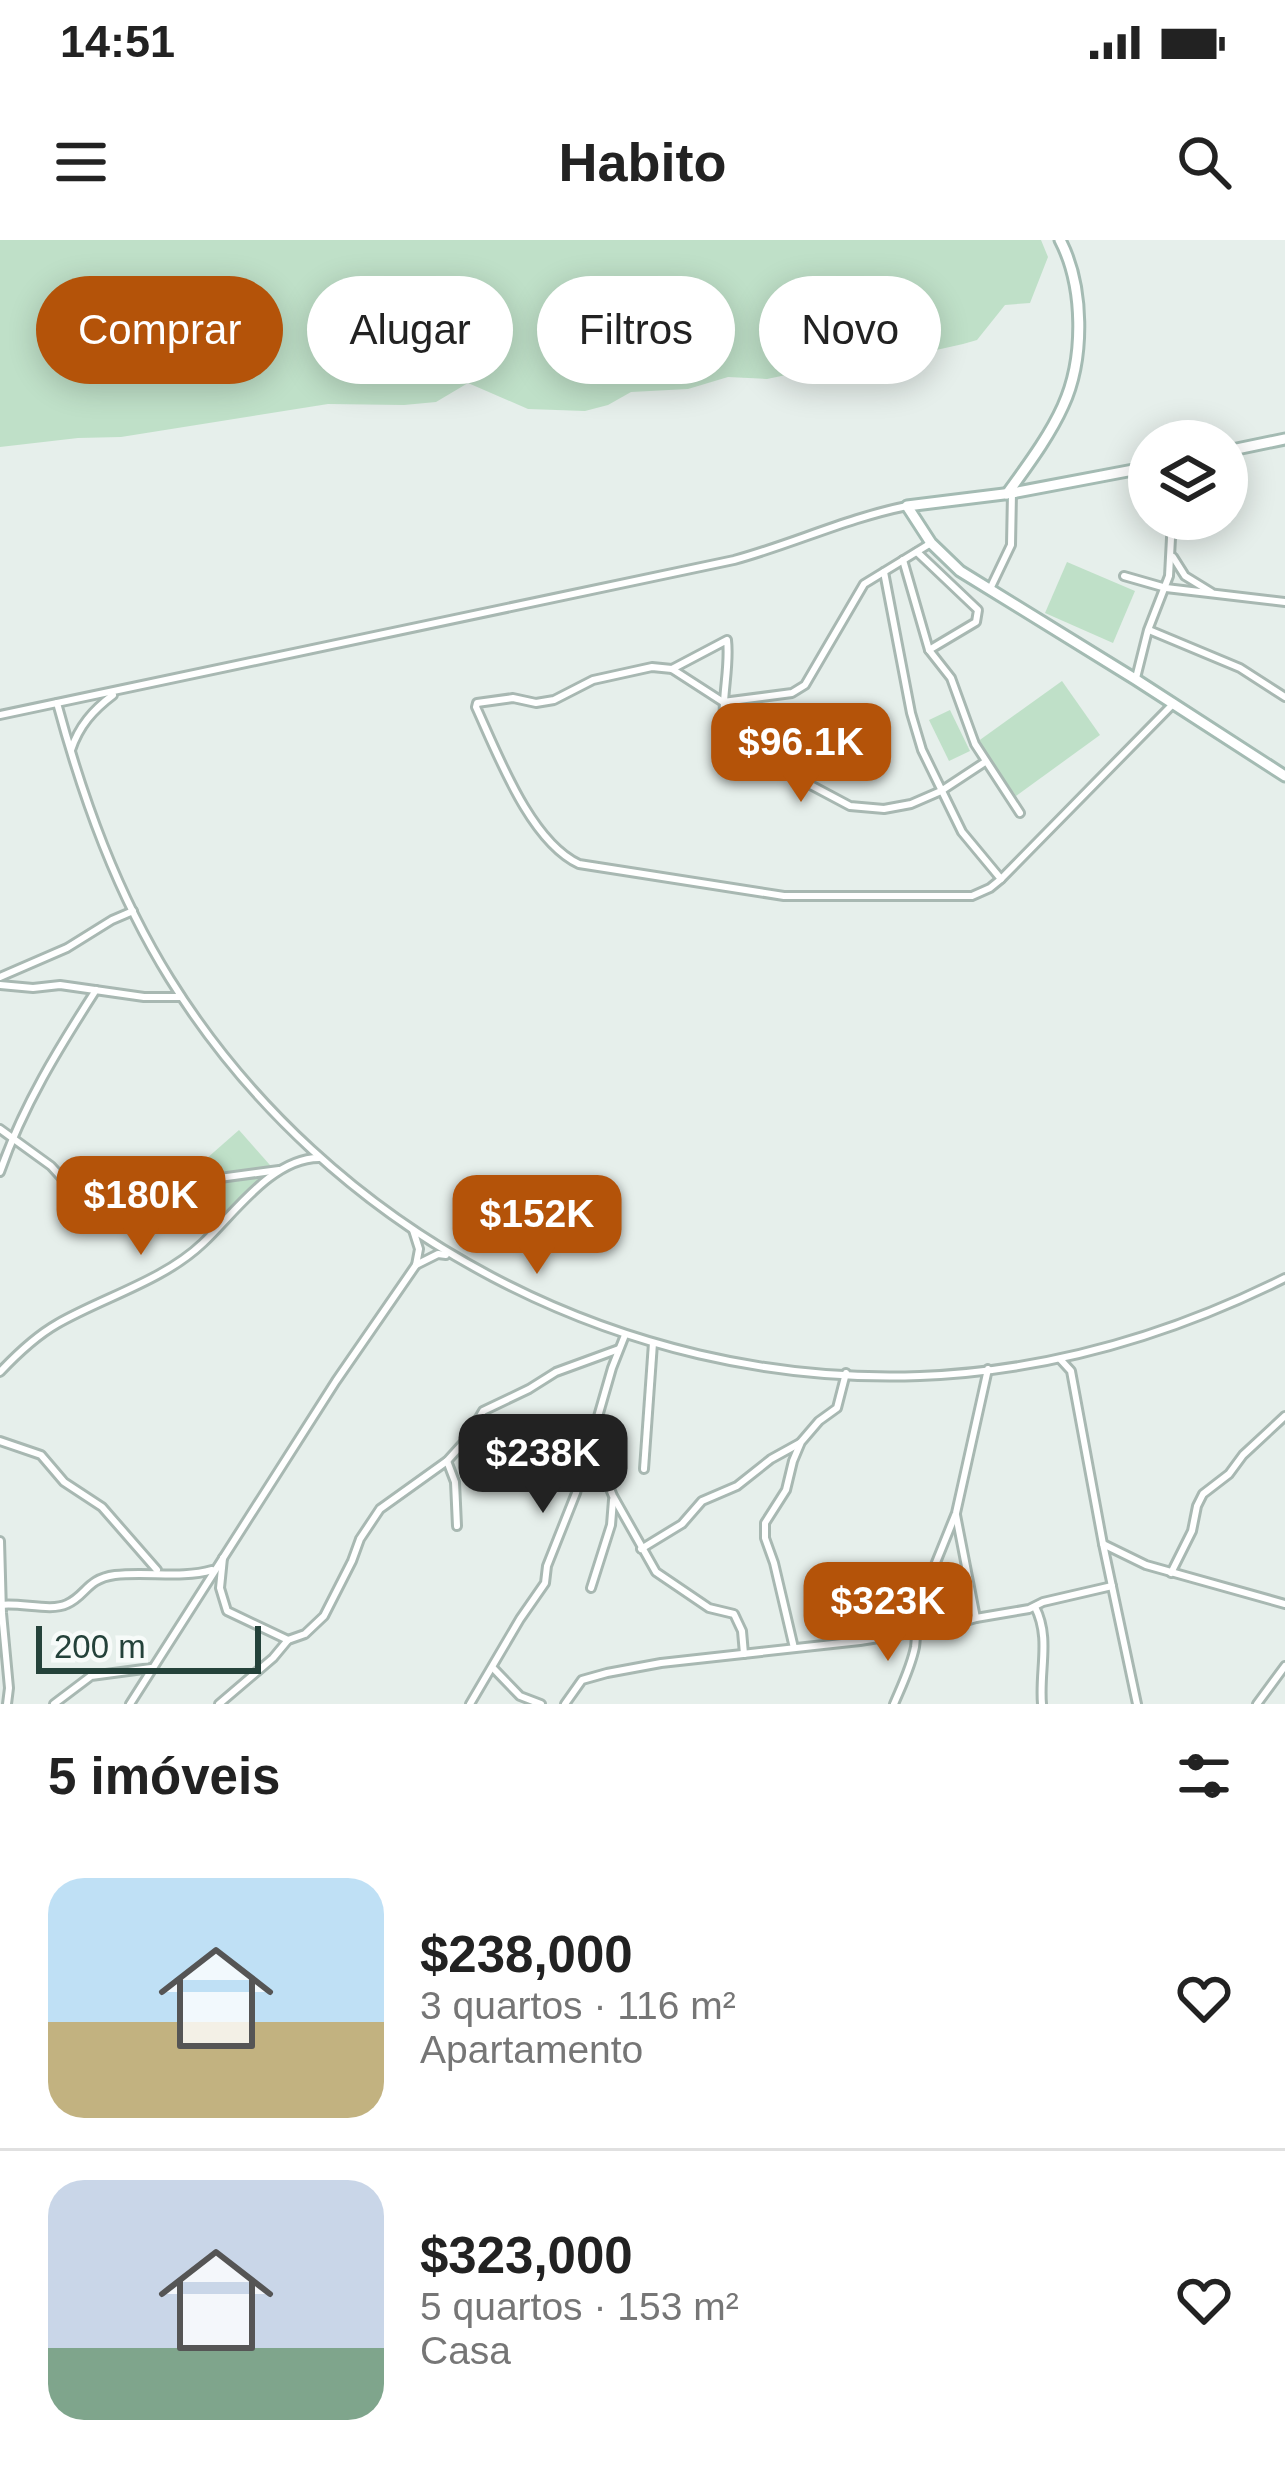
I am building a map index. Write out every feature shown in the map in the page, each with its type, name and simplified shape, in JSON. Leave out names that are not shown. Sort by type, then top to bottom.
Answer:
[{"type":"street","points":[[990,589],[1011,545],[1009,493],[1052,428],[1071,386],[1077,297],[1072,266],[1060,240]]},
{"type":"street","points":[[1248,447],[1285,439]]},
{"type":"street","points":[[0,715],[734,560],[859,516],[1128,471]]},
{"type":"street","points":[[907,506],[931,543],[960,571],[1285,776]]},
{"type":"street","points":[[1136,679],[1148,630],[1166,588],[1172,540]]},
{"type":"street","points":[[672,669],[723,702],[800,690],[864,584],[931,543]]},
{"type":"street","points":[[917,551],[979,615],[976,622],[929,650]]},
{"type":"street","points":[[1172,554],[1185,576],[1213,594]]},
{"type":"street","points":[[903,560],[929,650],[951,678],[985,762],[1020,813]]},
{"type":"street","points":[[884,572],[922,750],[962,832],[1001,879]]},
{"type":"street","points":[[1124,576],[1166,588],[1285,602]]},
{"type":"street","points":[[1148,630],[1240,668],[1285,697]]},
{"type":"street","points":[[985,762],[911,804],[884,809],[850,806],[728,741],[723,702],[727,640],[672,669],[637,668],[592,680],[554,700],[536,703],[512,698],[477,703],[476,707],[531,816],[563,856],[579,864],[784,896],[972,896],[1001,879],[1174,703]]},
{"type":"street","points":[[70,752],[77,732],[115,692]]},
{"type":"street","points":[[56,703],[104,850],[133,911],[182,998],[262,1101],[319,1158],[413,1230],[514,1290],[626,1335],[724,1361],[767,1368],[918,1376],[1084,1353],[1169,1328],[1285,1278]]},
{"type":"street","points":[[0,981],[133,911]]},
{"type":"street","points":[[0,981],[33,988],[60,985],[182,998]]},
{"type":"street","points":[[0,1172],[12,1137],[54,1055],[96,990]]},
{"type":"street","points":[[0,1129],[97,1207],[129,1206],[168,1179],[199,1180],[282,1169]]},
{"type":"street","points":[[296,1161],[302,1141]]},
{"type":"street","points":[[0,1372],[56,1324],[201,1245],[235,1208],[282,1169],[296,1161],[319,1158]]},
{"type":"street","points":[[130,1704],[336,1381],[416,1265],[419,1249],[413,1230]]},
{"type":"street","points":[[416,1265],[449,1255]]},
{"type":"street","points":[[470,1704],[544,1583],[626,1335]]},
{"type":"street","points":[[644,1469],[653,1343]]},
{"type":"street","points":[[219,1704],[288,1640],[304,1634],[324,1616],[380,1509],[447,1461],[483,1411],[556,1372],[619,1348]]},
{"type":"street","points":[[1071,1371],[1084,1353]]},
{"type":"street","points":[[1058,1358],[1071,1371],[1137,1704]]},
{"type":"street","points":[[894,1704],[911,1665],[918,1607],[956,1514],[988,1369]]},
{"type":"street","points":[[794,1648],[764,1532],[786,1490],[801,1442],[837,1408],[846,1373]]},
{"type":"street","points":[[1171,1573],[1192,1532],[1203,1494],[1285,1416]]},
{"type":"street","points":[[0,1441],[40,1455],[64,1482],[102,1507],[160,1573]]},
{"type":"street","points":[[590,1442],[613,1496],[656,1572],[710,1607],[734,1613],[742,1631],[743,1654]]},
{"type":"street","points":[[641,1549],[682,1524],[702,1501],[737,1486],[801,1442]]},
{"type":"street","points":[[447,1461],[455,1482],[457,1526]]},
{"type":"street","points":[[591,1588],[611,1526],[613,1496]]},
{"type":"street","points":[[956,1514],[976,1618]]},
{"type":"street","points":[[0,1541],[7,1704]]},
{"type":"street","points":[[1102,1544],[1171,1573],[1285,1604]]},
{"type":"street","points":[[224,1555],[220,1588],[227,1611],[288,1640]]},
{"type":"street","points":[[1,1605],[69,1604],[102,1578],[195,1575],[215,1568]]},
{"type":"street","points":[[565,1704],[586,1678],[662,1663],[941,1628],[1112,1586]]},
{"type":"street","points":[[1035,1607],[1045,1633],[1042,1704]]},
{"type":"street","points":[[1256,1704],[1285,1666]]},
{"type":"street","points":[[493,1667],[520,1696],[541,1704]]},
{"type":"street","points":[[54,1704],[91,1676],[151,1668]]},
{"type":"green space","points":[[0,240],[1041,240],[1048,257],[1030,303],[1005,305],[977,340],[941,349],[941,276],[759,276],[759,379],[735,377],[735,276],[537,276],[537,384],[705,384],[631,392],[585,411],[528,409],[470,384],[513,384],[513,276],[307,276],[307,384],[466,384],[436,402],[328,404],[121,437],[0,447]]},
{"type":"green space","points":[[1067,562],[1135,591],[1113,643],[1045,613]]},
{"type":"green space","points":[[1062,681],[1100,735],[1016,796],[977,742]]},
{"type":"green space","points":[[950,710],[970,751],[949,761],[929,720]]},
{"type":"green space","points":[[239,1130],[277,1173],[211,1231],[173,1188]]}]
